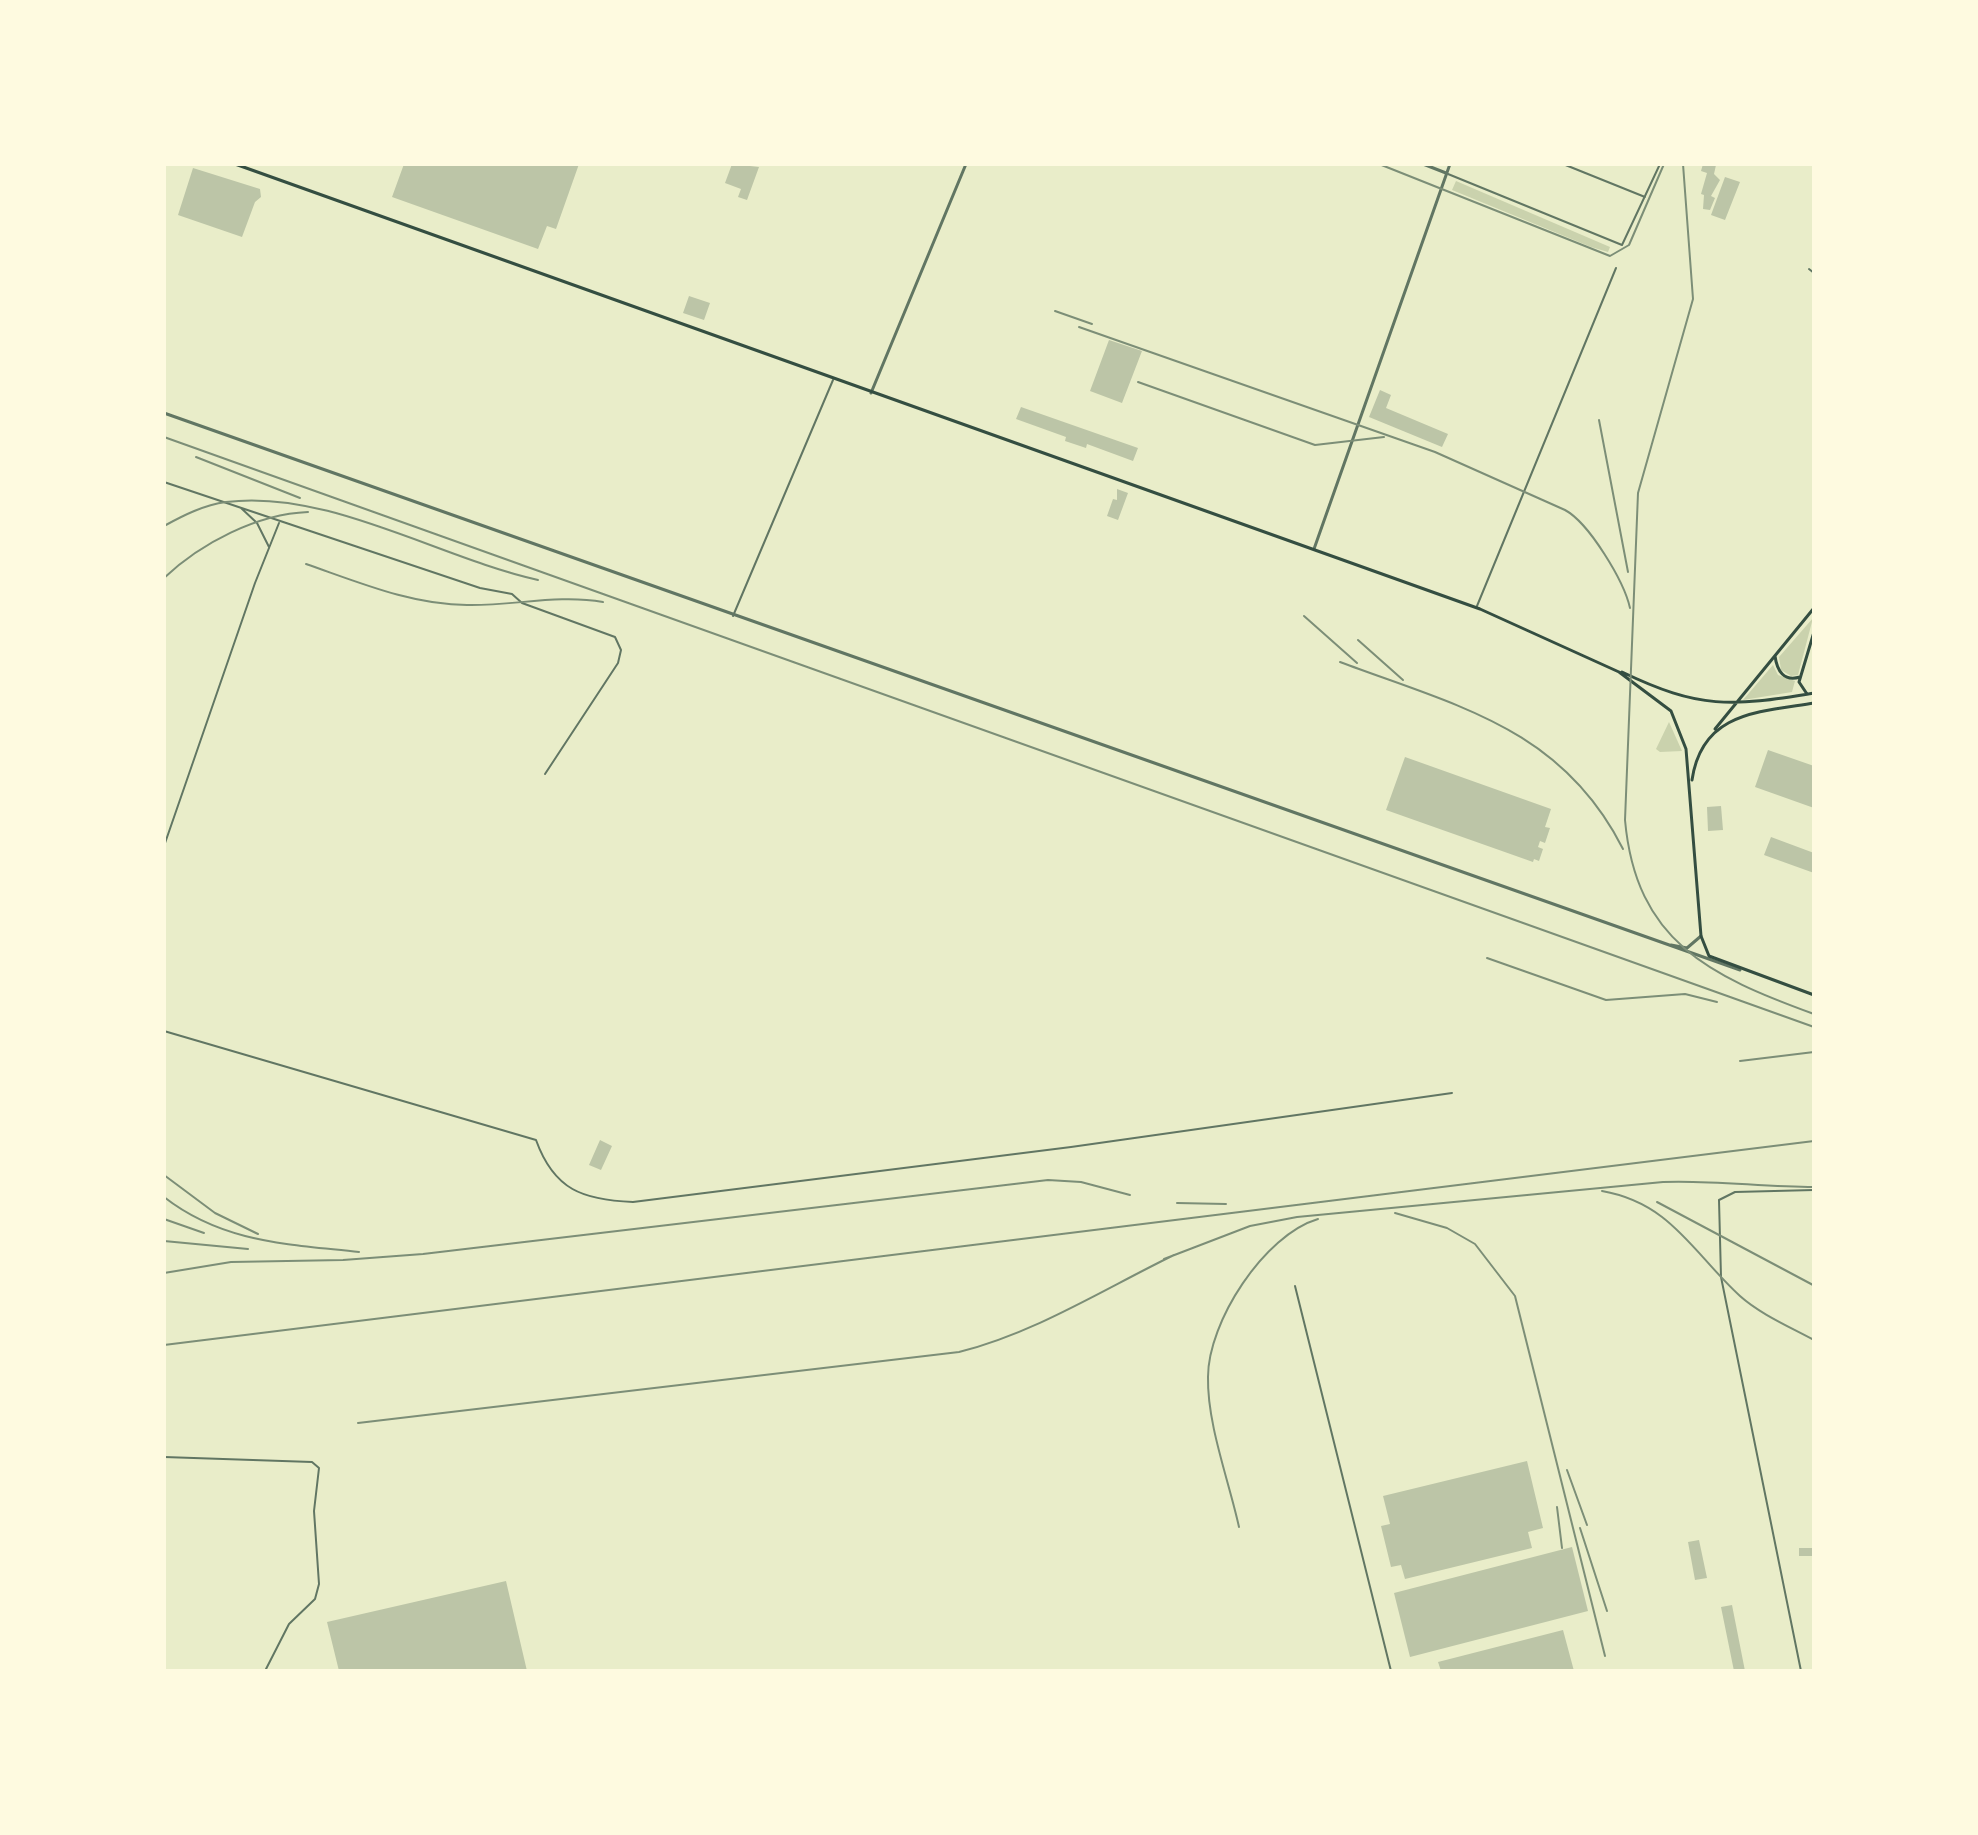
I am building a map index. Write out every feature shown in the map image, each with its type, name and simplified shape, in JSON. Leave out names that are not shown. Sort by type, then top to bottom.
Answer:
[{"type":"main road","points":[[235,164],[1477,607],[1674,697],[1734,703],[1814,693]]},
{"type":"main road","points":[[241,164],[602,296]]},
{"type":"main road","points":[[1691,788],[1697,756],[1710,736],[1814,608]]},
{"type":"main road","points":[[1807,694],[1799,687],[1800,677],[1814,632]]},
{"type":"main road","points":[[1582,654],[1619,672],[1671,711]]},
{"type":"main road","points":[[1775,654],[1779,671],[1784,676],[1800,677]]},
{"type":"main road","points":[[1710,736],[1734,718],[1814,703]]},
{"type":"main road","points":[[1669,704],[1680,729],[1689,766],[1701,936],[1709,956],[1814,995]]},
{"type":"street","points":[[871,393],[966,164]]},
{"type":"street","points":[[1423,164],[1622,245],[1660,164]]},
{"type":"street","points":[[1314,548],[1450,164]]},
{"type":"street","points":[[1563,164],[1646,197]]},
{"type":"street","points":[[1477,607],[1616,268]]},
{"type":"street","points":[[1809,269],[1814,273]]},
{"type":"street","points":[[733,616],[834,379]]},
{"type":"street","points":[[164,413],[1740,970]]},
{"type":"street","points":[[164,482],[480,588],[512,594],[522,603],[615,637],[621,650],[618,663],[545,774]]},
{"type":"street","points":[[239,506],[257,523],[269,548]]},
{"type":"street","points":[[164,846],[280,521]]},
{"type":"street","points":[[1661,944],[1687,948],[1701,936]]},
{"type":"street","points":[[164,1031],[536,1140],[553,1175],[578,1192],[602,1201],[633,1202],[1040,1151],[1452,1093]]},
{"type":"street","points":[[1801,1671],[1721,1277],[1719,1200],[1744,1191],[1814,1190]]},
{"type":"street","points":[[1295,1286],[1391,1671]]},
{"type":"street","points":[[164,1457],[312,1462],[319,1468],[314,1511],[319,1584],[315,1599],[289,1624],[265,1671]]},
{"type":"green space","points":[[1456,181],[1610,247],[1608,252],[1452,190]]},
{"type":"green space","points":[[1813,618],[1798,675],[1791,676],[1781,670],[1779,657]]},
{"type":"green space","points":[[1773,665],[1778,675],[1795,681],[1792,692],[1743,700]]},
{"type":"green space","points":[[1669,722],[1682,751],[1660,752],[1656,749]]},
{"type":"building","points":[[404,164],[579,164],[556,229],[547,226],[538,249],[392,197]]},
{"type":"building","points":[[732,164],[759,167],[747,200],[738,197],[741,189],[725,183]]},
{"type":"building","points":[[1703,164],[1716,165],[1714,174],[1720,180],[1711,196],[1715,198],[1710,210],[1703,209],[1704,195],[1701,194],[1707,173],[1701,171]]},
{"type":"building","points":[[193,168],[260,189],[261,197],[255,202],[242,237],[178,215]]},
{"type":"building","points":[[1725,177],[1740,182],[1725,220],[1711,215]]},
{"type":"building","points":[[689,296],[710,303],[704,320],[683,313]]},
{"type":"building","points":[[1109,340],[1142,351],[1122,403],[1090,391]]},
{"type":"building","points":[[1380,390],[1391,395],[1386,408],[1448,434],[1442,447],[1369,417]]},
{"type":"building","points":[[1021,407],[1138,448],[1133,461],[1087,444],[1086,448],[1065,441],[1066,437],[1016,419]]},
{"type":"building","points":[[1117,489],[1128,493],[1118,520],[1107,516],[1113,499],[1117,500]]},
{"type":"building","points":[[1768,750],[1814,766],[1814,808],[1755,787]]},
{"type":"building","points":[[1405,757],[1551,809],[1545,827],[1550,828],[1545,843],[1540,841],[1538,847],[1543,849],[1539,861],[1534,859],[1533,862],[1386,810]]},
{"type":"building","points":[[1721,806],[1723,830],[1708,831],[1707,807]]},
{"type":"building","points":[[1771,837],[1814,853],[1814,873],[1764,855]]},
{"type":"building","points":[[600,1140],[612,1146],[601,1170],[589,1165]]},
{"type":"building","points":[[1527,1461],[1543,1528],[1528,1532],[1532,1548],[1405,1579],[1401,1565],[1391,1567],[1381,1526],[1390,1524],[1383,1496]]},
{"type":"building","points":[[1699,1540],[1707,1578],[1695,1580],[1688,1542]]},
{"type":"building","points":[[1572,1547],[1588,1611],[1410,1657],[1394,1593]]},
{"type":"building","points":[[1799,1548],[1814,1548],[1814,1556],[1799,1556]]},
{"type":"building","points":[[506,1581],[527,1671],[339,1671],[327,1622]]},
{"type":"building","points":[[1732,1605],[1745,1671],[1734,1671],[1721,1607]]},
{"type":"building","points":[[1563,1630],[1574,1671],[1441,1671],[1438,1662]]},
{"type":"tram line","points":[[1379,164],[1610,256],[1629,245],[1664,164]]},
{"type":"railway","points":[[1683,164],[1693,299],[1638,493],[1625,820],[1632,862],[1645,896],[1662,925],[1711,968],[1742,985],[1814,1014]]},
{"type":"railway","points":[[1055,311],[1092,324]]},
{"type":"railway","points":[[1079,327],[1435,452],[1565,510],[1595,540],[1621,583],[1630,608]]},
{"type":"railway","points":[[1138,382],[1315,445],[1384,437]]},
{"type":"railway","points":[[1599,420],[1628,572]]},
{"type":"railway","points":[[164,437],[1814,1027]]},
{"type":"railway","points":[[196,457],[300,498]]},
{"type":"railway","points":[[164,526],[194,511],[226,502],[265,501],[304,506],[343,515],[500,570],[538,580]]},
{"type":"railway","points":[[164,578],[195,553],[231,533],[269,518],[308,512]]},
{"type":"railway","points":[[306,564],[385,591],[446,604],[484,605],[569,599],[603,602]]},
{"type":"railway","points":[[1304,616],[1357,663]]},
{"type":"railway","points":[[1358,640],[1403,680]]},
{"type":"railway","points":[[1340,662],[1465,709],[1538,748],[1570,775],[1598,808],[1623,849]]},
{"type":"railway","points":[[1487,958],[1606,1000],[1685,994],[1717,1002]]},
{"type":"railway","points":[[1740,1061],[1814,1052]]},
{"type":"railway","points":[[164,1345],[1814,1141]]},
{"type":"railway","points":[[164,1175],[215,1213],[258,1234]]},
{"type":"railway","points":[[164,1273],[231,1262],[343,1260],[423,1254],[1048,1180],[1081,1182],[1130,1195]]},
{"type":"railway","points":[[1164,1259],[1250,1226],[1297,1217],[1663,1182],[1814,1187]]},
{"type":"railway","points":[[1602,1191],[1626,1197],[1664,1218],[1748,1303],[1814,1340]]},
{"type":"railway","points":[[164,1197],[186,1212],[233,1233],[282,1243],[359,1252]]},
{"type":"railway","points":[[1657,1202],[1813,1285]]},
{"type":"railway","points":[[1177,1203],[1226,1204]]},
{"type":"railway","points":[[1395,1213],[1447,1228],[1475,1244],[1515,1296],[1605,1656]]},
{"type":"railway","points":[[164,1219],[204,1233]]},
{"type":"railway","points":[[1239,1527],[1211,1414],[1208,1377],[1211,1355],[1229,1307],[1259,1262],[1298,1228],[1318,1219]]},
{"type":"railway","points":[[164,1241],[248,1249]]},
{"type":"railway","points":[[358,1423],[959,1352],[1042,1322],[1174,1255]]},
{"type":"railway","points":[[1567,1470],[1587,1525]]},
{"type":"railway","points":[[1557,1507],[1562,1548]]},
{"type":"railway","points":[[1580,1528],[1607,1611]]}]
